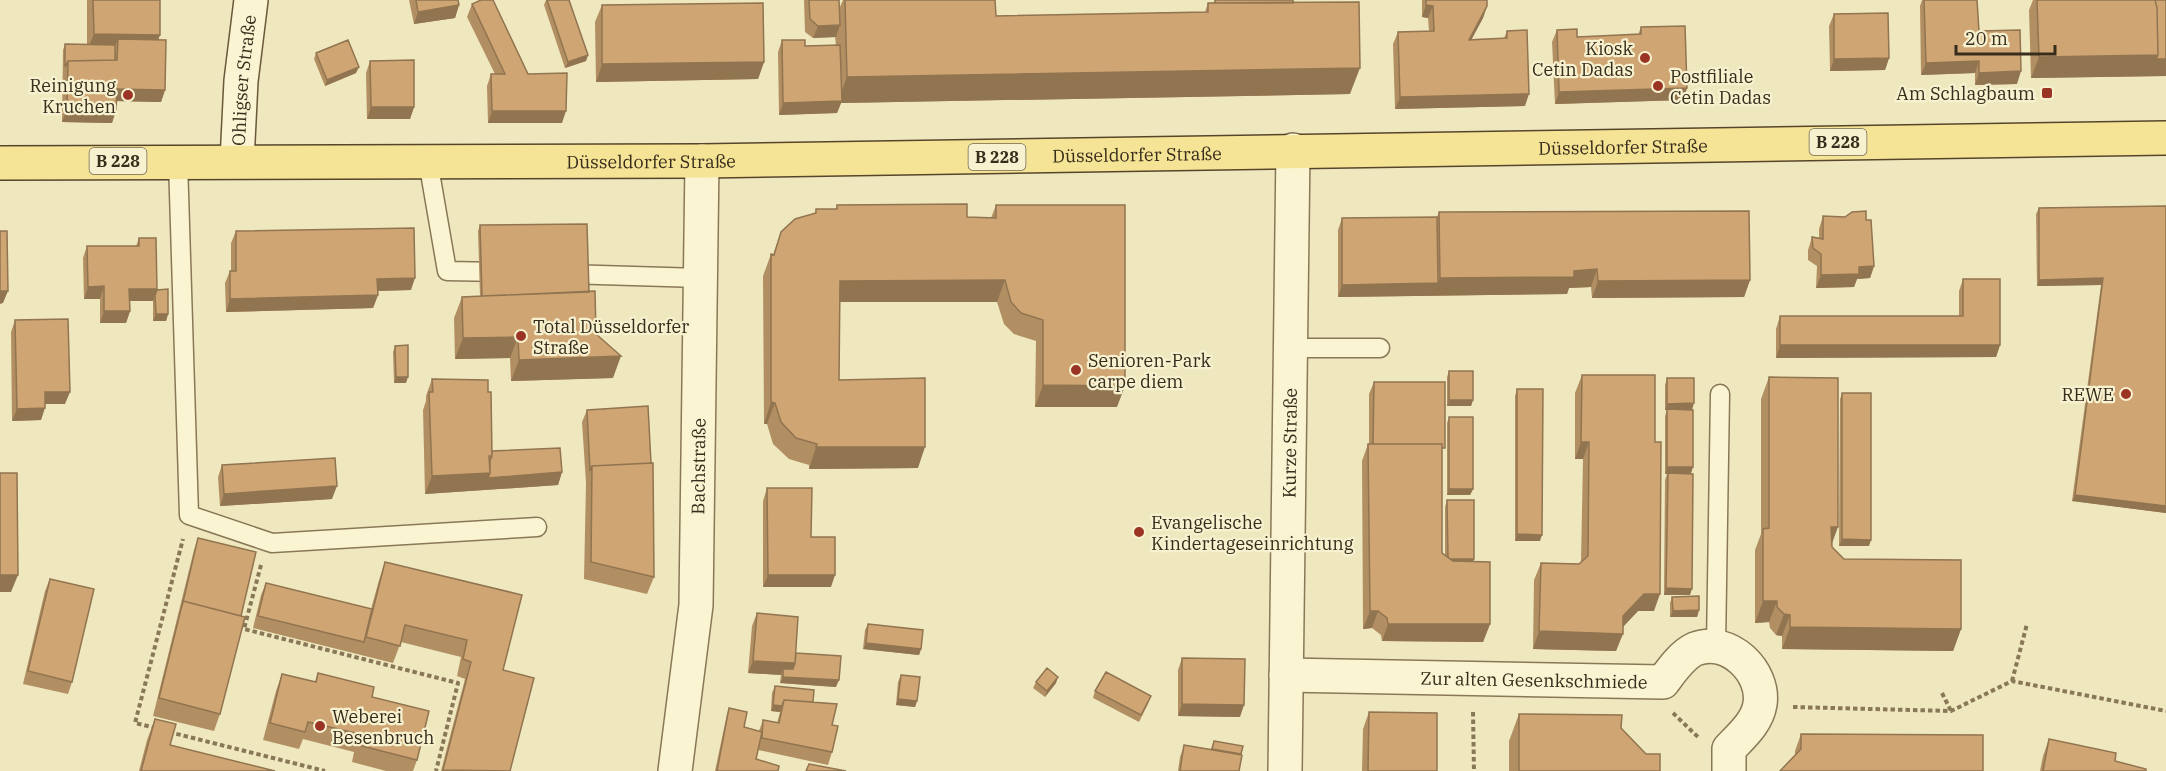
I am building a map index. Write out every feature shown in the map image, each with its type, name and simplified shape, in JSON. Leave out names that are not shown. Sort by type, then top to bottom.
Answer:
[{"type":"main road","name":"Düsseldorfer Straße","points":[[0,163],[702,161],[2166,138]]},
{"type":"street","name":"Ohligser Straße","points":[[237,161],[241,81],[251,0]]},
{"type":"street","name":"Kurze Straße","points":[[1285,771],[1293,150]]},
{"type":"street","name":"Bachstraße","points":[[675,771],[696,605],[702,161]]},
{"type":"street","name":"Zur alten Gesenkschmiede","points":[[1286,675],[1472,676],[1663,682],[1678,663],[1695,649],[1716,647]]},
{"type":"street","points":[[1716,647],[1736,654],[1756,673],[1761,691],[1760,707],[1729,760]]},
{"type":"lane","points":[[177,161],[189,515],[273,543],[537,527]]},
{"type":"lane","points":[[428,161],[447,271],[516,273]]},
{"type":"lane","points":[[551,274],[700,278]]},
{"type":"lane","points":[[1292,348],[1380,348]]},
{"type":"lane","points":[[1716,647],[1720,394]]},
{"type":"path","points":[[189,515],[135,723],[325,771]]},
{"type":"path","points":[[267,541],[244,629],[458,683],[436,771]]},
{"type":"path","points":[[2012,681],[2027,624]]},
{"type":"path","points":[[1472,676],[1474,771]]},
{"type":"path","points":[[1760,707],[1950,711],[2012,681],[2166,711]]},
{"type":"path","points":[[1663,682],[1671,710],[1698,739],[1729,760]]},
{"type":"path","points":[[1941,693],[1950,711]]},
{"type":"building","points":[[93,0],[160,0],[160,35],[94,34]]},
{"type":"building","points":[[416,0],[458,0],[459,5],[418,12]]},
{"type":"building","points":[[481,0],[493,0],[528,74],[567,73],[566,111],[492,111],[491,74],[505,74],[472,4]]},
{"type":"building","points":[[547,0],[569,0],[588,55],[568,62]]},
{"type":"building","points":[[809,0],[839,0],[840,25],[818,26],[810,19]]},
{"type":"building","points":[[845,0],[995,0],[996,16],[1208,12],[1208,3],[1359,2],[1360,68],[847,77]]},
{"type":"building","points":[[1215,0],[1293,0],[1293,3],[1215,3]]},
{"type":"building","points":[[1426,0],[1487,0],[1487,6],[1469,40],[1507,38],[1507,31],[1527,30],[1529,94],[1400,97],[1398,32],[1434,31],[1433,6],[1426,5]]},
{"type":"building","points":[[1924,0],[1977,0],[1979,31],[2020,30],[2021,71],[1979,73],[1979,61],[1926,63]]},
{"type":"building","points":[[2037,0],[2155,0],[2158,55],[2039,57]]},
{"type":"building","points":[[2155,0],[2166,0],[2166,59],[2156,59],[2158,55]]},
{"type":"building","points":[[763,3],[764,62],[602,64],[602,5]]},
{"type":"building","points":[[1888,13],[1889,58],[1834,59],[1834,14]]},
{"type":"building","points":[[1685,26],[1687,88],[1559,92],[1557,30],[1577,29],[1577,37],[1641,34],[1641,27]]},
{"type":"building","points":[[118,39],[166,40],[165,90],[117,89],[116,111],[67,109],[68,61],[117,60]]},
{"type":"building","points":[[348,40],[359,67],[327,80],[316,53]]},
{"type":"building","points":[[782,40],[805,40],[805,46],[840,45],[842,101],[783,103]]},
{"type":"building","points":[[65,44],[115,45],[115,60],[68,61],[65,67]]},
{"type":"building","points":[[414,60],[414,107],[371,107],[370,61]]},
{"type":"building","name":"Senioren-Park carpe diem","points":[[967,204],[967,217],[996,218],[996,205],[1125,205],[1125,386],[1043,385],[1043,320],[1021,313],[1011,302],[1005,280],[840,281],[839,380],[925,378],[925,447],[816,447],[817,444],[796,438],[781,422],[775,403],[771,402],[771,254],[774,255],[781,232],[795,219],[816,213],[816,209],[837,209],[837,205]]},
{"type":"building","name":"REWE","points":[[2166,206],[2166,506],[2075,495],[2103,278],[2039,280],[2039,208]]},
{"type":"building","points":[[1749,211],[1750,280],[1598,281],[1597,269],[1574,271],[1574,277],[1440,278],[1439,212]]},
{"type":"building","points":[[1866,211],[1866,220],[1871,220],[1874,266],[1859,267],[1859,274],[1821,275],[1821,254],[1813,248],[1812,237],[1823,239],[1823,216],[1845,217],[1852,212]]},
{"type":"building","points":[[1437,217],[1438,283],[1342,285],[1342,218]]},
{"type":"building","points":[[587,224],[589,292],[482,296],[480,225]]},
{"type":"building","points":[[414,228],[415,278],[377,279],[378,295],[230,299],[230,271],[236,271],[236,231]]},
{"type":"building","points":[[0,231],[7,231],[8,291],[0,291]]},
{"type":"building","points":[[139,238],[156,238],[157,289],[129,289],[130,311],[104,311],[104,286],[88,287],[87,246],[139,246]]},
{"type":"building","points":[[1963,279],[2000,279],[2000,345],[1780,345],[1780,316],[1963,316]]},
{"type":"building","points":[[168,289],[168,314],[156,314],[157,290]]},
{"type":"building","points":[[595,291],[596,334],[621,356],[519,360],[518,337],[463,338],[462,297]]},
{"type":"building","points":[[68,319],[70,392],[45,392],[45,408],[17,409],[15,320]]},
{"type":"building","points":[[408,345],[408,377],[396,377],[395,346]]},
{"type":"building","points":[[1449,371],[1473,371],[1473,400],[1449,400]]},
{"type":"building","points":[[1582,375],[1655,375],[1655,442],[1661,442],[1660,594],[1644,594],[1623,616],[1623,634],[1539,631],[1541,563],[1579,564],[1588,556],[1589,442],[1581,442]]},
{"type":"building","points":[[1769,377],[1838,378],[1838,527],[1831,527],[1832,547],[1844,559],[1961,560],[1961,629],[1790,627],[1790,615],[1784,614],[1777,607],[1777,601],[1763,601],[1763,529],[1769,528]]},
{"type":"building","points":[[1667,378],[1694,378],[1694,403],[1667,404]]},
{"type":"building","points":[[432,379],[488,380],[488,392],[491,392],[490,473],[432,476],[429,392],[433,392]]},
{"type":"building","points":[[1374,382],[1445,382],[1445,448],[1442,448],[1442,444],[1373,444]]},
{"type":"building","points":[[1517,389],[1543,389],[1542,535],[1517,534]]},
{"type":"building","points":[[1842,393],[1871,393],[1871,540],[1842,539]]},
{"type":"building","points":[[648,406],[651,463],[592,466],[590,471],[587,410]]},
{"type":"building","points":[[1667,409],[1693,410],[1693,467],[1667,467]]},
{"type":"building","points":[[1449,417],[1473,417],[1473,489],[1449,489]]},
{"type":"building","points":[[1368,444],[1442,444],[1442,553],[1453,561],[1490,562],[1490,624],[1388,624],[1387,618],[1378,611],[1370,611]]},
{"type":"building","points":[[560,448],[562,472],[488,478],[492,451]]},
{"type":"building","points":[[335,458],[337,486],[224,494],[222,465]]},
{"type":"building","points":[[653,463],[654,577],[591,562],[592,466]]},
{"type":"building","points":[[0,473],[17,473],[18,575],[0,575]]},
{"type":"building","points":[[1668,473],[1693,474],[1692,589],[1666,588]]},
{"type":"building","points":[[767,488],[812,488],[811,537],[835,537],[835,575],[768,575]]},
{"type":"building","points":[[1447,500],[1474,500],[1474,559],[1450,559],[1448,557]]},
{"type":"building","points":[[198,538],[256,552],[241,616],[183,601]]},
{"type":"building","points":[[385,562],[522,595],[503,670],[534,678],[510,771],[443,770],[471,662],[463,659],[467,640],[405,625],[400,646],[366,637]]},
{"type":"building","points":[[50,579],[94,589],[72,682],[28,671]]},
{"type":"building","points":[[266,583],[372,609],[364,642],[258,616]]},
{"type":"building","points":[[1699,596],[1699,610],[1673,611],[1672,597]]},
{"type":"building","points":[[183,601],[245,617],[220,714],[159,698]]},
{"type":"building","points":[[757,613],[798,617],[795,663],[753,661]]},
{"type":"building","points":[[868,624],[923,630],[921,649],[866,643]]},
{"type":"building","points":[[796,653],[841,656],[839,680],[783,677],[783,669],[793,669]]},
{"type":"building","points":[[1182,658],[1245,659],[1244,705],[1182,704]]},
{"type":"building","points":[[1047,668],[1058,677],[1047,691],[1036,682]]},
{"type":"building","points":[[1106,672],[1151,696],[1141,715],[1095,691]]},
{"type":"building","points":[[318,673],[374,687],[372,697],[429,711],[417,760],[358,745],[360,734],[308,722],[305,732],[270,723],[282,674],[316,682]]},
{"type":"building","points":[[901,675],[920,677],[917,701],[898,699]]},
{"type":"building","points":[[775,686],[814,690],[813,702],[784,700],[782,706],[773,705]]},
{"type":"building","points":[[784,700],[837,704],[832,725],[838,726],[832,752],[762,738],[763,720],[779,723]]},
{"type":"building","points":[[729,708],[747,712],[744,727],[762,732],[756,759],[779,766],[778,771],[717,771]]},
{"type":"building","points":[[1369,712],[1437,713],[1437,771],[1368,771]]},
{"type":"building","points":[[1519,714],[1622,715],[1621,728],[1646,754],[1660,754],[1660,771],[1519,771]]},
{"type":"building","points":[[155,719],[176,724],[170,745],[275,771],[141,771]]},
{"type":"building","points":[[1801,734],[1983,735],[1983,771],[1780,771],[1801,749]]},
{"type":"building","points":[[2049,739],[2116,753],[2115,761],[2146,769],[2146,771],[2043,771]]},
{"type":"building","points":[[1214,741],[1243,746],[1241,754],[1212,749]]},
{"type":"building","points":[[1184,745],[1242,755],[1239,771],[1180,771]]},
{"type":"building","points":[[809,764],[846,771],[806,771]]},
{"type":"place","name":"Kiosk Cetin Dadas","points":[[1645,58]]},
{"type":"place","name":"Postfiliale Cetin Dadas","points":[[1658,86]]},
{"type":"place","name":"Am Schlagbaum","points":[[2047,93]]},
{"type":"place","name":"Reinigung Kruchen","points":[[128,95]]},
{"type":"place","name":"Total Düsseldorfer Straße","points":[[521,336]]},
{"type":"place","name":"Senioren-Park carpe diem","points":[[1076,370]]},
{"type":"place","name":"REWE","points":[[2126,394]]},
{"type":"place","name":"Evangelische Kindertageseinrichtung","points":[[1139,532]]},
{"type":"place","name":"Weberei Besenbruch","points":[[320,726]]}]
